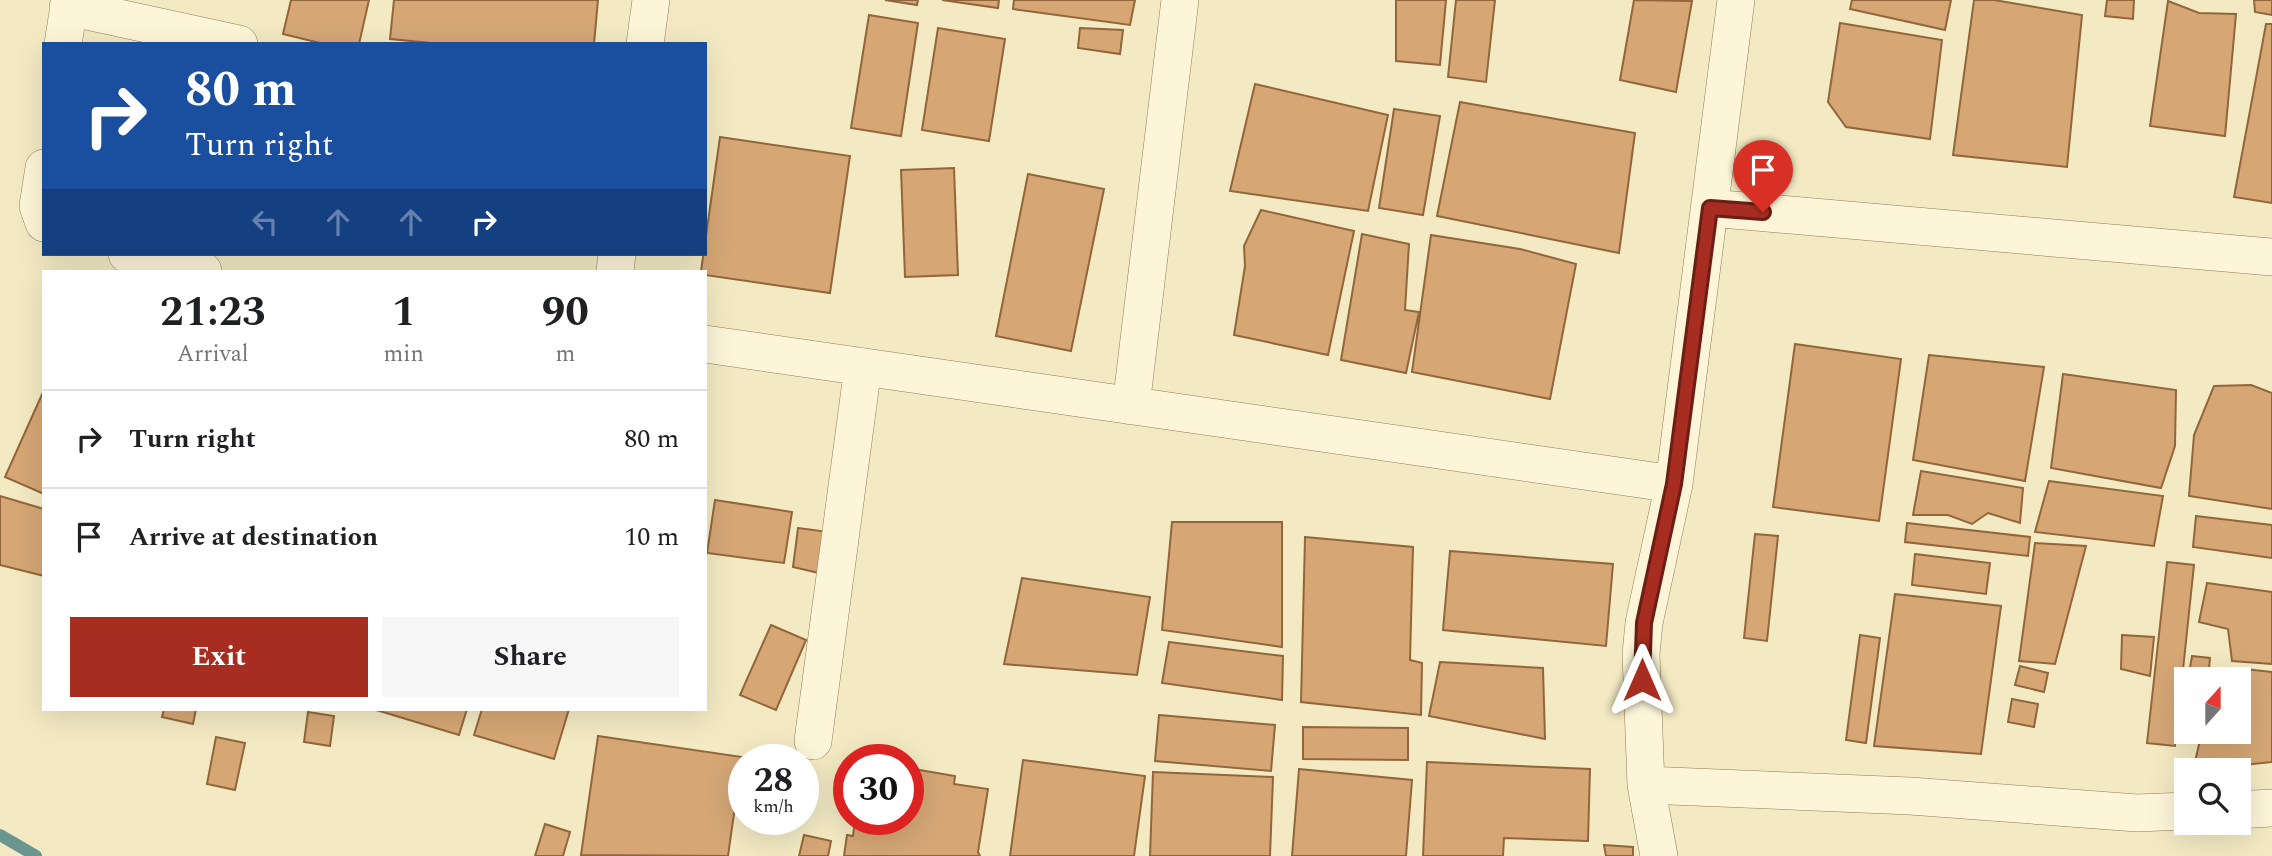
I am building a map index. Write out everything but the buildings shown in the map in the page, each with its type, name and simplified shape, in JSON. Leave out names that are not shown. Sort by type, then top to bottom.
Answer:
[{"type":"street","points":[[645,42],[651,0]]},
{"type":"street","points":[[1131,405],[1180,0]]},
{"type":"street","points":[[1660,856],[1646,785],[1641,654],[1644,623],[1674,484],[1736,0]]},
{"type":"street","points":[[63,42],[69,3],[231,42]]},
{"type":"street","points":[[42,181],[38,206],[42,217]]},
{"type":"street","points":[[1710,208],[2272,257]]},
{"type":"street","points":[[136,256],[199,270]]},
{"type":"street","points":[[707,344],[1674,484]]},
{"type":"street","points":[[813,741],[863,367]]},
{"type":"street","points":[[1646,785],[1910,796],[2137,813],[2174,811]]},
{"type":"street","points":[[2251,809],[2272,808]]},
{"type":"waterway","points":[[0,835],[36,856]]},
{"type":"route","points":[[1642,680],[1644,623],[1674,484],[1710,208],[1763,212]]}]
